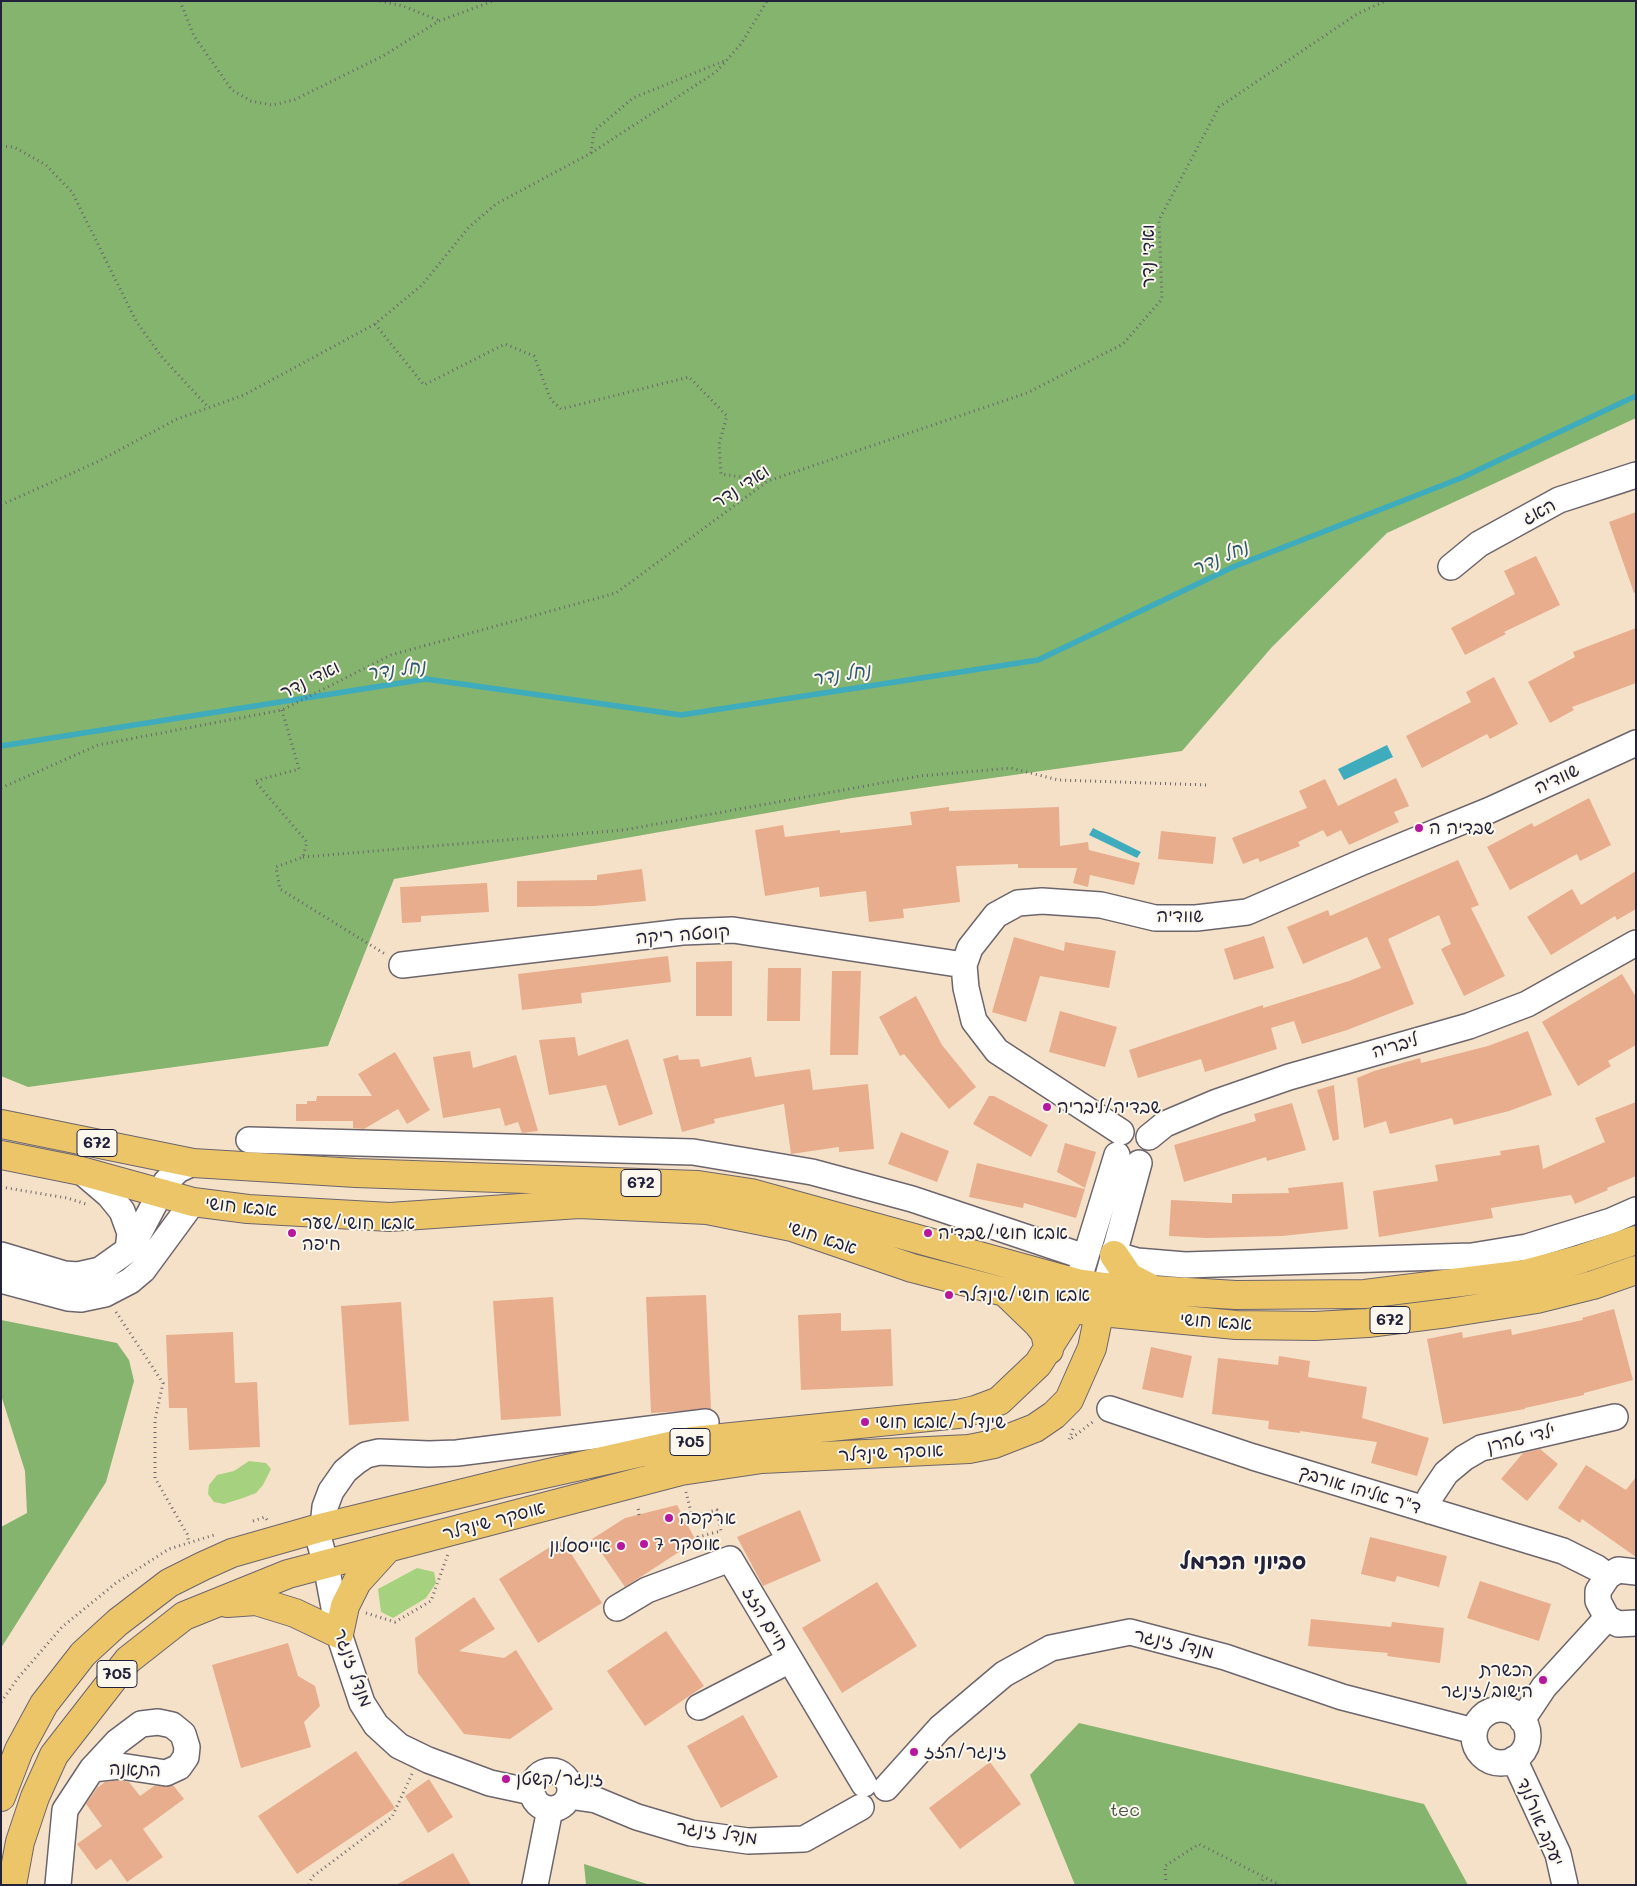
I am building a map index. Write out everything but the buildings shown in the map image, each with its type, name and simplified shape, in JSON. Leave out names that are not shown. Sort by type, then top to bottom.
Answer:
[{"type":"main road","name":"אבא חושי","points":[[1,1124],[194,1163],[356,1173],[698,1185],[751,1193],[1074,1296]]},
{"type":"main road","name":"אבא חושי","points":[[1,1155],[81,1172],[193,1202],[257,1210],[390,1217],[579,1204],[707,1210],[792,1227],[912,1268],[1008,1295],[1074,1296],[1102,1300],[1140,1316],[1236,1325],[1315,1326],[1368,1323],[1537,1299],[1593,1285],[1636,1270]]},
{"type":"main road","name":"אבא חושי","points":[[1102,1300],[1151,1289],[1282,1296],[1365,1294],[1525,1274],[1581,1259],[1636,1240]]},
{"type":"main road","points":[[1114,1252],[1129,1277],[1151,1289]]},
{"type":"main road","points":[[1008,1295],[1045,1333],[1049,1350]]},
{"type":"main road","name":"אוסקר שינדלר","points":[[1,1796],[18,1750],[44,1704],[83,1654],[118,1622],[169,1583],[203,1566],[232,1553],[316,1529],[504,1482],[692,1441],[958,1414],[999,1401],[1038,1364],[1049,1350],[1074,1296]]},
{"type":"main road","name":"אוסקר שינדלר","points":[[12,1885],[20,1842],[35,1797],[54,1755],[128,1660],[184,1616],[288,1574],[454,1532],[682,1488],[762,1459],[969,1449],[994,1444],[1035,1428],[1054,1415],[1069,1400],[1092,1348],[1102,1300]]},
{"type":"main road","name":"אוסקר שינדלר","points":[[1092,1348],[1111,1328],[1122,1321],[1140,1316]]},
{"type":"main road","points":[[210,1604],[256,1601],[295,1613],[339,1634],[345,1606],[357,1582],[387,1550]]},
{"type":"street","name":"האג","points":[[1451,566],[1479,544],[1559,500],[1636,475]]},
{"type":"street","name":"שוודיה","points":[[964,965],[970,948],[996,915],[1018,903],[1042,901],[1100,905],[1155,918],[1196,918],[1247,912],[1490,810],[1636,743]]},
{"type":"street","name":"קוסטה ריקה","points":[[402,965],[682,932],[733,930],[964,965]]},
{"type":"street","name":"ליבריה","points":[[1126,1150],[1136,1128],[1149,1137],[1165,1124],[1217,1102],[1289,1077],[1469,1026],[1527,1004],[1636,943]]},
{"type":"street","points":[[964,965],[966,988],[974,1021],[997,1051],[1126,1150]]},
{"type":"street","points":[[249,1140],[693,1152],[812,1172],[912,1199],[1085,1257]]},
{"type":"street","points":[[1102,1300],[1114,1252],[1126,1150]]},
{"type":"street","points":[[1074,1296],[1085,1257],[1126,1150]]},
{"type":"street","points":[[1,1255],[64,1274],[78,1275],[100,1270],[128,1250],[138,1235],[159,1193],[172,1175],[194,1163]]},
{"type":"street","points":[[81,1172],[109,1195],[122,1211],[130,1233],[128,1250]]},
{"type":"street","points":[[1,1280],[68,1298],[86,1298],[106,1294],[130,1281],[143,1270],[193,1202]]},
{"type":"street","points":[[1114,1252],[1120,1256],[1137,1261],[1185,1265],[1472,1256],[1527,1247],[1636,1210]]},
{"type":"street","name":"ד\"ר אליהו אורבך","points":[[1110,1409],[1252,1457],[1563,1551],[1597,1568],[1608,1576]]},
{"type":"street","name":"ילדי טהרן","points":[[1430,1511],[1430,1497],[1446,1473],[1464,1458],[1481,1448],[1615,1417]]},
{"type":"street","points":[[316,1529],[323,1527],[325,1507],[338,1480],[345,1471],[366,1455],[379,1452],[457,1453],[706,1422]]},
{"type":"street","name":"מנדל זינגר","points":[[316,1529],[326,1565],[339,1634],[362,1703],[376,1724],[399,1746],[428,1760],[490,1783],[532,1792]]},
{"type":"street","points":[[617,1608],[647,1590],[730,1559]]},
{"type":"street","name":"חיים הזז","points":[[730,1559],[870,1793]]},
{"type":"street","points":[[1636,1572],[1618,1570],[1608,1576],[1598,1591],[1598,1601],[1607,1618],[1618,1624],[1636,1623]]},
{"type":"street","points":[[1522,1720],[1544,1687],[1607,1618]]},
{"type":"street","name":"מנדל זינגר","points":[[560,1802],[596,1800],[637,1817],[691,1833],[748,1841],[804,1839],[870,1793],[940,1728],[1004,1674],[1051,1648],[1130,1632],[1226,1656],[1342,1698],[1474,1731]]},
{"type":"street","points":[[699,1707],[790,1660]]},
{"type":"street","points":[[1508,1710],[1522,1720],[1526,1728],[1526,1746],[1514,1759],[1497,1763],[1482,1755],[1474,1740],[1474,1731],[1477,1723],[1490,1711],[1508,1710]]},
{"type":"street","name":"יעקב אורלנד","points":[[1514,1759],[1558,1854],[1565,1885]]},
{"type":"street","name":"התאנה","points":[[58,1885],[65,1810],[92,1769]]},
{"type":"street","points":[[535,1885],[560,1802],[568,1784],[556,1772],[539,1776],[535,1781],[532,1792],[536,1802],[560,1802]]},
{"type":"path","points":[[180,1],[194,36],[232,90],[251,101],[272,105],[294,100],[383,56],[439,21],[492,1]]},
{"type":"path","points":[[380,1],[403,6],[439,21]]},
{"type":"path","points":[[1,505],[97,462],[177,419],[244,395],[376,324],[422,286],[469,227],[496,204],[591,153],[716,72],[741,44],[767,1]]},
{"type":"path","name":"ואדי נדר","points":[[1,788],[98,745],[282,710],[391,655],[616,593],[768,481],[1027,393],[1123,344],[1162,299],[1159,220],[1219,107],[1357,14],[1386,1]]},
{"type":"path","points":[[591,153],[594,131],[633,98],[726,61]]},
{"type":"path","points":[[1,146],[14,146],[46,165],[72,192],[136,322],[161,356],[209,408]]},
{"type":"path","points":[[376,324],[424,384],[505,344],[534,356],[551,400],[561,409],[689,377],[727,416],[719,444],[721,474],[768,481]]},
{"type":"path","points":[[282,710],[299,769],[255,781],[307,842],[303,857]]},
{"type":"path","points":[[402,965],[280,889],[276,867],[303,857],[624,830],[920,776],[1011,768],[1058,780],[1208,785]]},
{"type":"path","points":[[1,1187],[67,1198],[94,1206]]},
{"type":"path","points":[[106,1294],[135,1343],[163,1383],[155,1420],[155,1478],[187,1534],[189,1543]]},
{"type":"path","points":[[682,1488],[692,1516],[716,1510],[721,1531],[698,1537],[705,1553],[730,1559]]},
{"type":"path","points":[[639,1515],[638,1508],[646,1505]]},
{"type":"path","points":[[375,1615],[395,1622],[431,1601],[440,1580],[454,1532]]},
{"type":"path","points":[[310,1885],[312,1877],[392,1817],[414,1771]]},
{"type":"path","points":[[1166,1885],[1166,1866],[1199,1844],[1280,1885]]},
{"type":"path","points":[[1260,1885],[1264,1876]]},
{"type":"green space","points":[[1,1],[1636,1],[1636,418],[1387,533],[1272,647],[1182,751],[852,798],[394,879],[328,1046],[28,1087],[1,1076]]},
{"type":"green space","points":[[1,1320],[117,1343],[129,1360],[134,1381],[106,1482],[1,1648],[1,1527],[27,1513],[25,1471],[1,1395]]},
{"type":"green space","points":[[249,1461],[266,1463],[271,1469],[263,1485],[256,1493],[243,1498],[224,1504],[214,1502],[208,1494],[209,1485],[217,1475],[234,1471]]},
{"type":"green space","points":[[417,1568],[434,1572],[436,1583],[426,1598],[393,1618],[381,1612],[378,1589]]},
{"type":"green space","name":"tec","points":[[1079,1723],[1424,1804],[1468,1885],[1075,1885],[1030,1775]]},
{"type":"green space","points":[[584,1864],[650,1885],[586,1885]]},
{"type":"water","points":[[1387,745],[1393,757],[1344,780],[1338,769]]},
{"type":"water","points":[[1093,828],[1141,852],[1137,858],[1089,835]]},
{"type":"waterway","name":"נחל נדר","points":[[1,746],[426,679],[681,715],[1038,660],[1233,567],[1461,478],[1636,396]]},
{"type":"place","name":"שבדיה ה","points":[[1419,828]]},
{"type":"place","name":"שבדיה/ליבריה","points":[[1047,1107]]},
{"type":"place","name":"אבא חושי/שער חיפה","points":[[292,1233]]},
{"type":"place","name":"אבא חושי/שבדיה","points":[[928,1233]]},
{"type":"place","name":"אבא חושי/שינדלר","points":[[949,1295]]},
{"type":"place","name":"שינדלר/אבא חושי","points":[[865,1422]]},
{"type":"place","name":"ארקפה","points":[[669,1518]]},
{"type":"place","name":"אוסקר 7","points":[[644,1544]]},
{"type":"place","name":"אייססלון","points":[[621,1546]]},
{"type":"place","name":"הכשרת הישוב/זינגר","points":[[1543,1680]]},
{"type":"place","name":"זינגר/הזז","points":[[914,1752]]},
{"type":"place","name":"זינגר/קשטן","points":[[506,1779]]},
{"type":"district","name":"סביוני הכרמל","points":[[1243,1562]]}]
